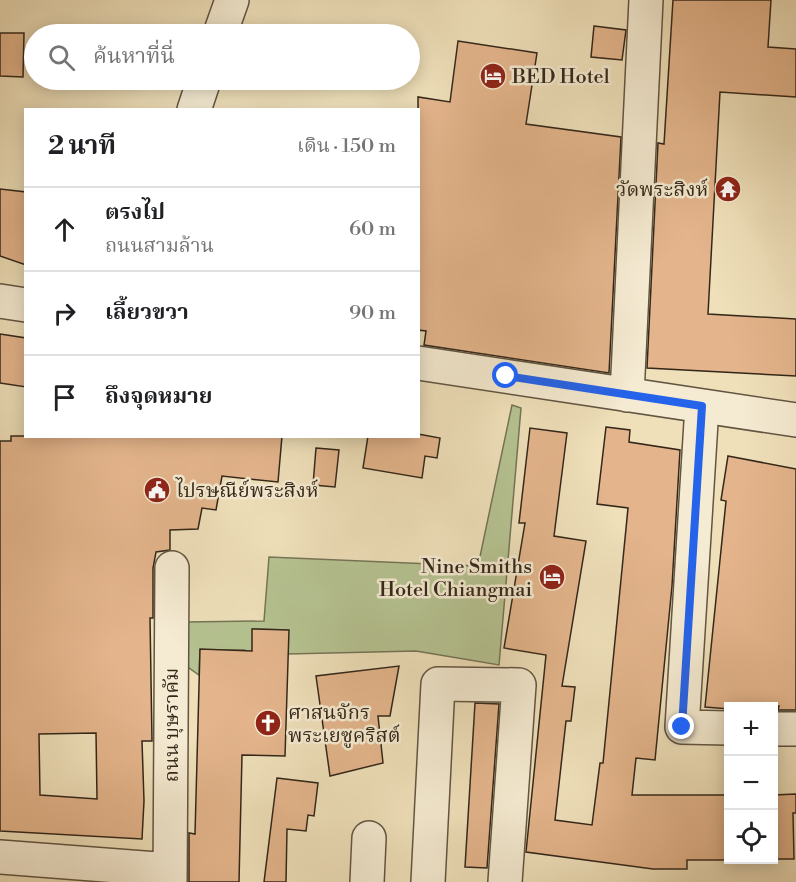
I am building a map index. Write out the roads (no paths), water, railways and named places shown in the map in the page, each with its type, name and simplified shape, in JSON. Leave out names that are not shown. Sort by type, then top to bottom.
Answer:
[{"type":"street","points":[[224,24],[232,0]]},
{"type":"street","points":[[627,395],[646,0]]},
{"type":"street","points":[[195,108],[201,90]]},
{"type":"street","points":[[0,301],[24,305]]},
{"type":"street","points":[[420,363],[796,420]]},
{"type":"street","points":[[702,406],[682,727],[724,728]]},
{"type":"street","name":"ถนน บุษราคัม","points":[[170,876],[172,568]]},
{"type":"street","points":[[428,882],[438,684],[519,685],[505,882]]},
{"type":"street","points":[[778,729],[796,729]]},
{"type":"street","points":[[367,882],[369,838]]},
{"type":"street","points":[[0,857],[170,876]]},
{"type":"place","name":"BED Hotel","points":[[493,76]]},
{"type":"place","name":"วัดพระสิงห์","points":[[728,189]]},
{"type":"place","name":"ไปรษณีย์พระสิงห์","points":[[157,490]]},
{"type":"place","name":"Nine Smiths Hotel Chiangmai","points":[[552,577]]},
{"type":"place","name":"ศาสนจักร พระเยซูคริสต์","points":[[268,723]]}]
